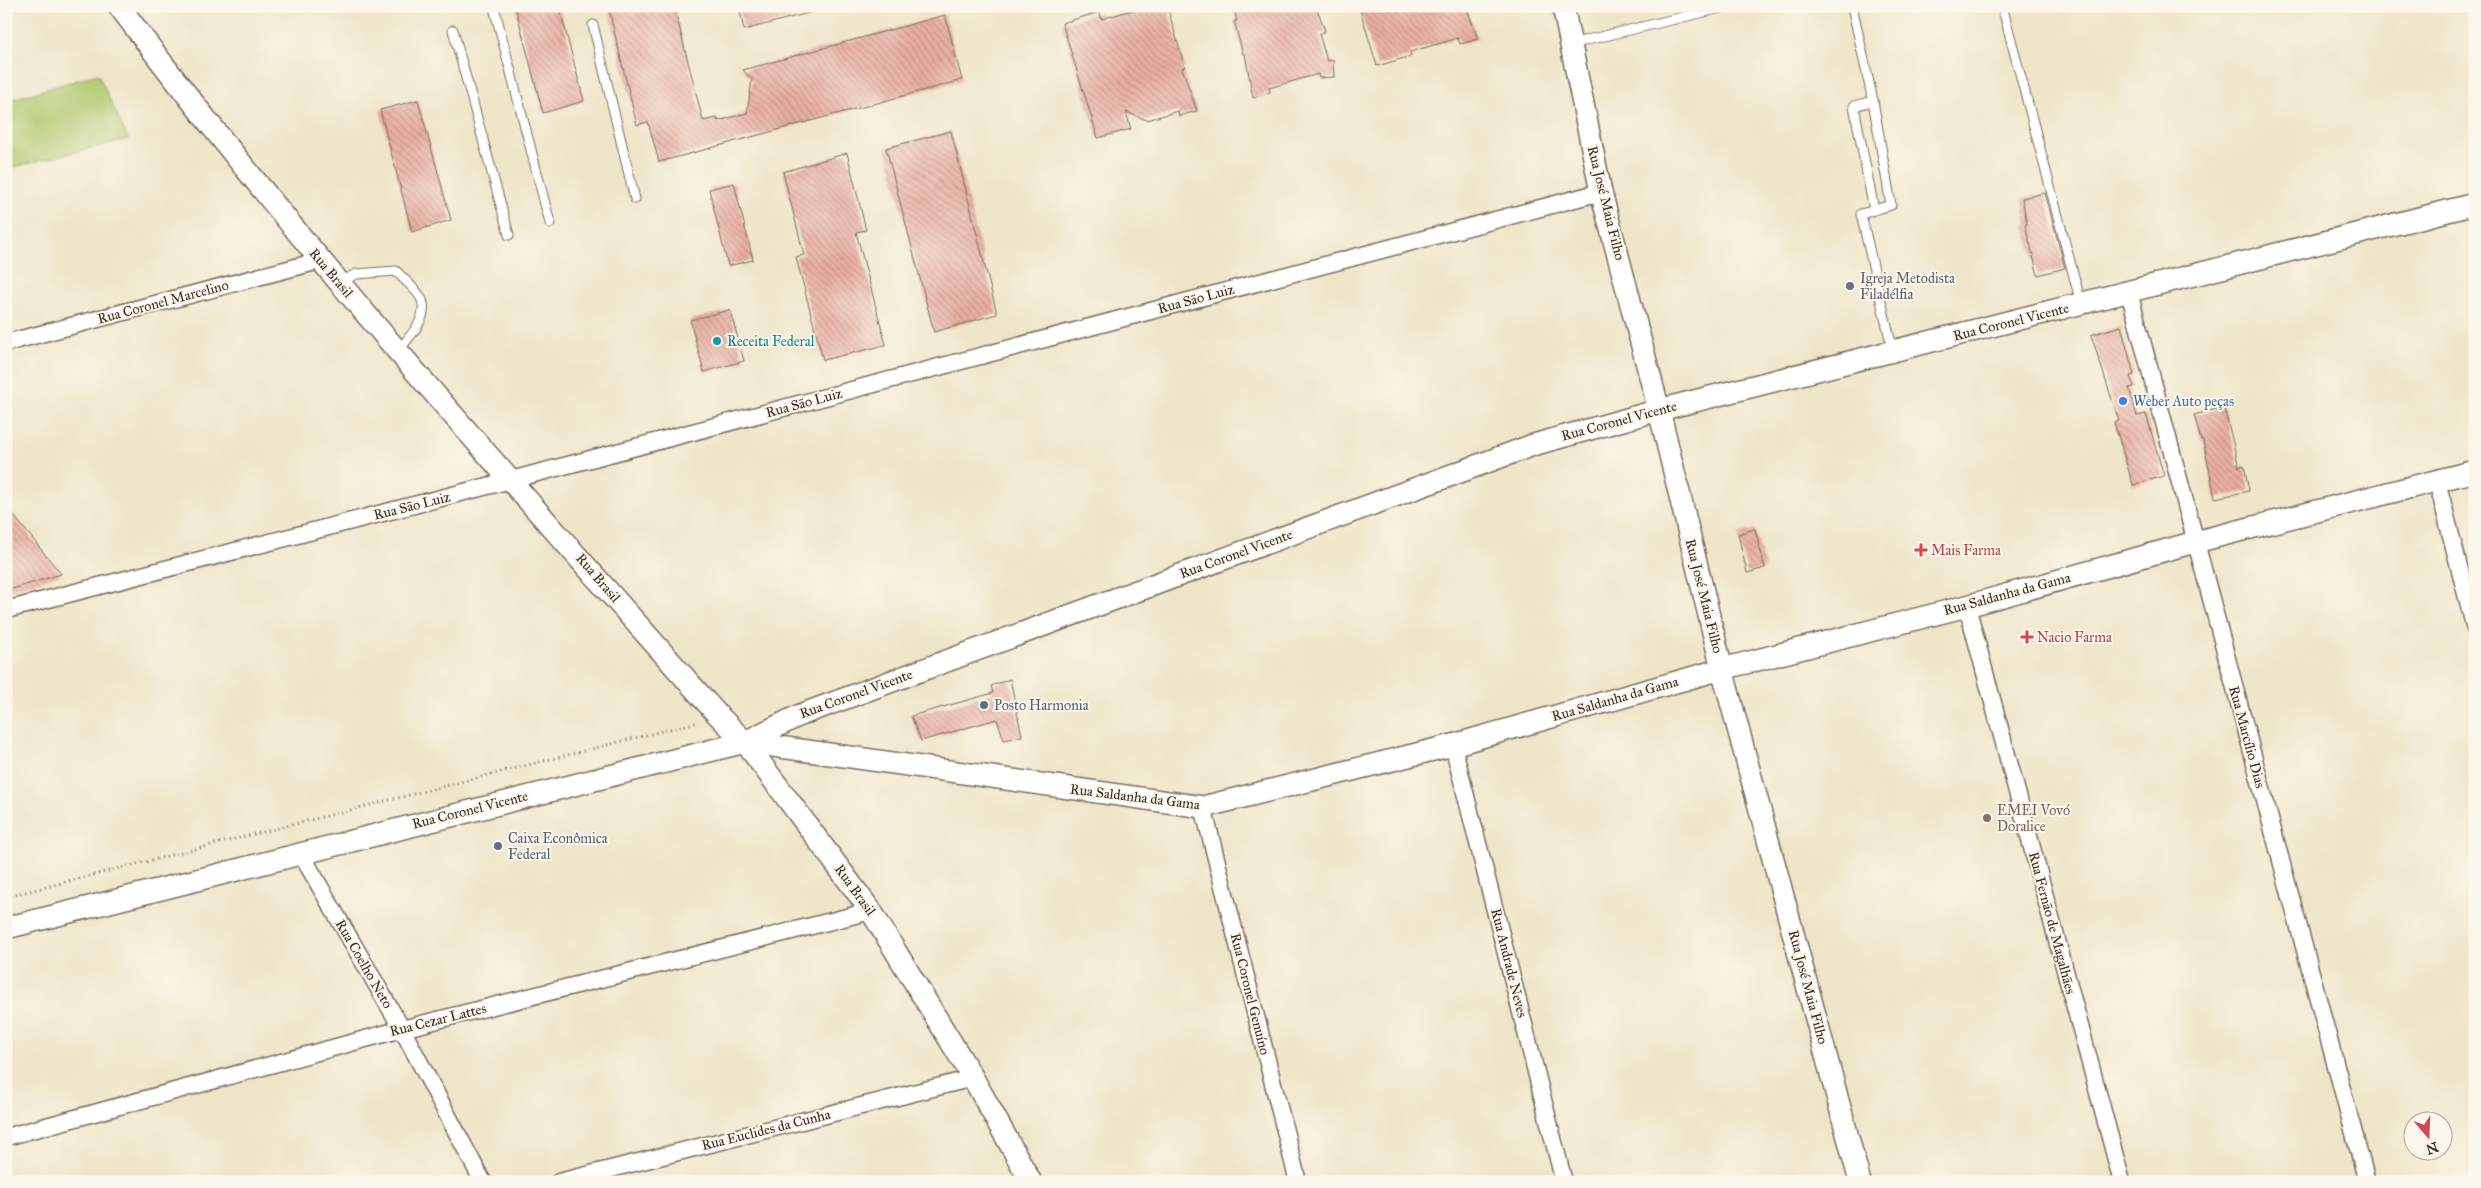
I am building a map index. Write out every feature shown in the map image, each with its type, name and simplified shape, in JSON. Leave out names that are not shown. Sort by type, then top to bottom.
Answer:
[{"type":"street","name":"Rua Brasil","points":[[120,6],[198,111],[338,283],[716,713],[745,742],[871,911],[973,1078],[1032,1182]]},
{"type":"street","name":"Rua José Maia Filho","points":[[1563,6],[1601,192],[1659,410],[1722,669],[1860,1182]]},
{"type":"street","name":"Rua São Luiz","points":[[6,610],[511,480],[1601,192]]},
{"type":"street","name":"Rua Coronel Vicente","points":[[6,928],[300,852],[745,742],[800,714],[1533,445],[1659,410],[2475,204]]},
{"type":"street","name":"Rua Coronel Marcelino","points":[[6,343],[320,260]]},
{"type":"street","name":"Rua Marcílio Dias","points":[[2129,292],[2366,1182]]},
{"type":"street","name":"Rua Saldanha da Gama","points":[[745,742],[1203,807],[1453,745],[1722,669],[1967,606],[2195,542],[2475,471]]},
{"type":"street","points":[[2437,481],[2475,629]]},
{"type":"street","name":"Rua Fernão de Magalhães","points":[[1967,606],[2122,1182]]},
{"type":"street","name":"Rua Andrade Neves","points":[[1453,745],[1564,1182]]},
{"type":"street","name":"Rua Coronel Genuíno","points":[[1203,807],[1298,1182]]},
{"type":"street","name":"Rua Coelho Neto","points":[[300,852],[402,1029],[483,1182]]},
{"type":"street","name":"Rua Cezar Lattes","points":[[6,1137],[402,1029],[871,911]]},
{"type":"street","name":"Rua Euclides da Cunha","points":[[559,1182],[973,1078]]},
{"type":"lane","points":[[1570,44],[1729,6]]},
{"type":"lane","points":[[1852,6],[1873,101],[1891,205],[1861,214],[1893,352]]},
{"type":"lane","points":[[2002,6],[2081,304]]},
{"type":"lane","points":[[494,7],[550,223]]},
{"type":"lane","points":[[593,25],[636,199]]},
{"type":"lane","points":[[453,30],[509,235]]},
{"type":"lane","points":[[1873,101],[1854,106],[1874,210]]},
{"type":"lane","points":[[338,283],[356,274],[396,272],[422,299],[423,310],[420,322],[398,351]]},
{"type":"path","points":[[6,897],[688,725],[716,713]]},
{"type":"green space","points":[[1630,6],[1665,6],[1635,14]]},
{"type":"green space","points":[[98,74],[128,139],[6,169],[6,101]]},
{"type":"building","points":[[515,6],[559,6],[584,101],[543,113]]},
{"type":"building","points":[[608,6],[674,6],[703,121],[717,118],[718,121],[747,113],[752,80],[743,70],[945,15],[962,80],[659,162],[648,122],[637,125]]},
{"type":"building","points":[[739,6],[815,6],[816,11],[744,30]]},
{"type":"building","points":[[1146,6],[1167,6],[1185,67],[1182,68],[1197,111],[1179,116],[1178,111],[1147,120],[1126,112],[1131,129],[1098,138],[1062,23],[1100,12],[1101,19]]},
{"type":"building","points":[[1233,6],[1316,6],[1325,31],[1319,34],[1327,61],[1333,60],[1334,77],[1319,78],[1318,74],[1269,88],[1270,92],[1253,98],[1245,54],[1243,54],[1234,21],[1237,21]]},
{"type":"building","points":[[1359,6],[1466,6],[1478,39],[1460,44],[1458,38],[1410,52],[1411,56],[1377,66]]},
{"type":"building","points":[[418,100],[451,220],[412,232],[380,110]]},
{"type":"building","points":[[951,131],[997,314],[934,332],[886,148]]},
{"type":"building","points":[[847,153],[866,230],[856,232],[886,345],[823,360],[796,257],[804,255],[783,172]]},
{"type":"building","points":[[734,183],[753,260],[728,266],[709,189]]},
{"type":"building","points":[[2045,193],[2065,268],[2038,275],[2025,225],[2027,224],[2022,198]]},
{"type":"building","name":"Receita Federal","points":[[730,310],[744,361],[704,372],[690,320]]},
{"type":"building","name":"Weber Auto peças","points":[[2121,326],[2134,375],[2130,376],[2134,387],[2129,388],[2137,416],[2146,414],[2164,476],[2133,485],[2114,422],[2119,421],[2091,335]]},
{"type":"building","points":[[2224,407],[2239,467],[2244,465],[2249,491],[2215,498],[2203,440],[2201,440],[2194,415]]},
{"type":"building","points":[[6,506],[61,574],[6,591]]},
{"type":"building","points":[[1755,529],[1765,568],[1747,573],[1738,534]]},
{"type":"building","name":"Posto Harmonia","points":[[1010,679],[1022,736],[1004,740],[997,719],[921,741],[911,716],[993,693],[991,686]]},
{"type":"place","name":"Igreja Metodista Filadélfia","points":[[1850,286]]},
{"type":"place","name":"Receita Federal","points":[[717,341]]},
{"type":"place","name":"Weber Auto peças","points":[[2123,401]]},
{"type":"place","name":"Mais Farma","points":[[1921,550]]},
{"type":"place","name":"Nacio Farma","points":[[2027,637]]},
{"type":"place","name":"Posto Harmonia","points":[[984,705]]},
{"type":"place","name":"EMEI Vovó Doralice","points":[[1987,818]]},
{"type":"place","name":"Caixa Econômica Federal","points":[[498,846]]}]
